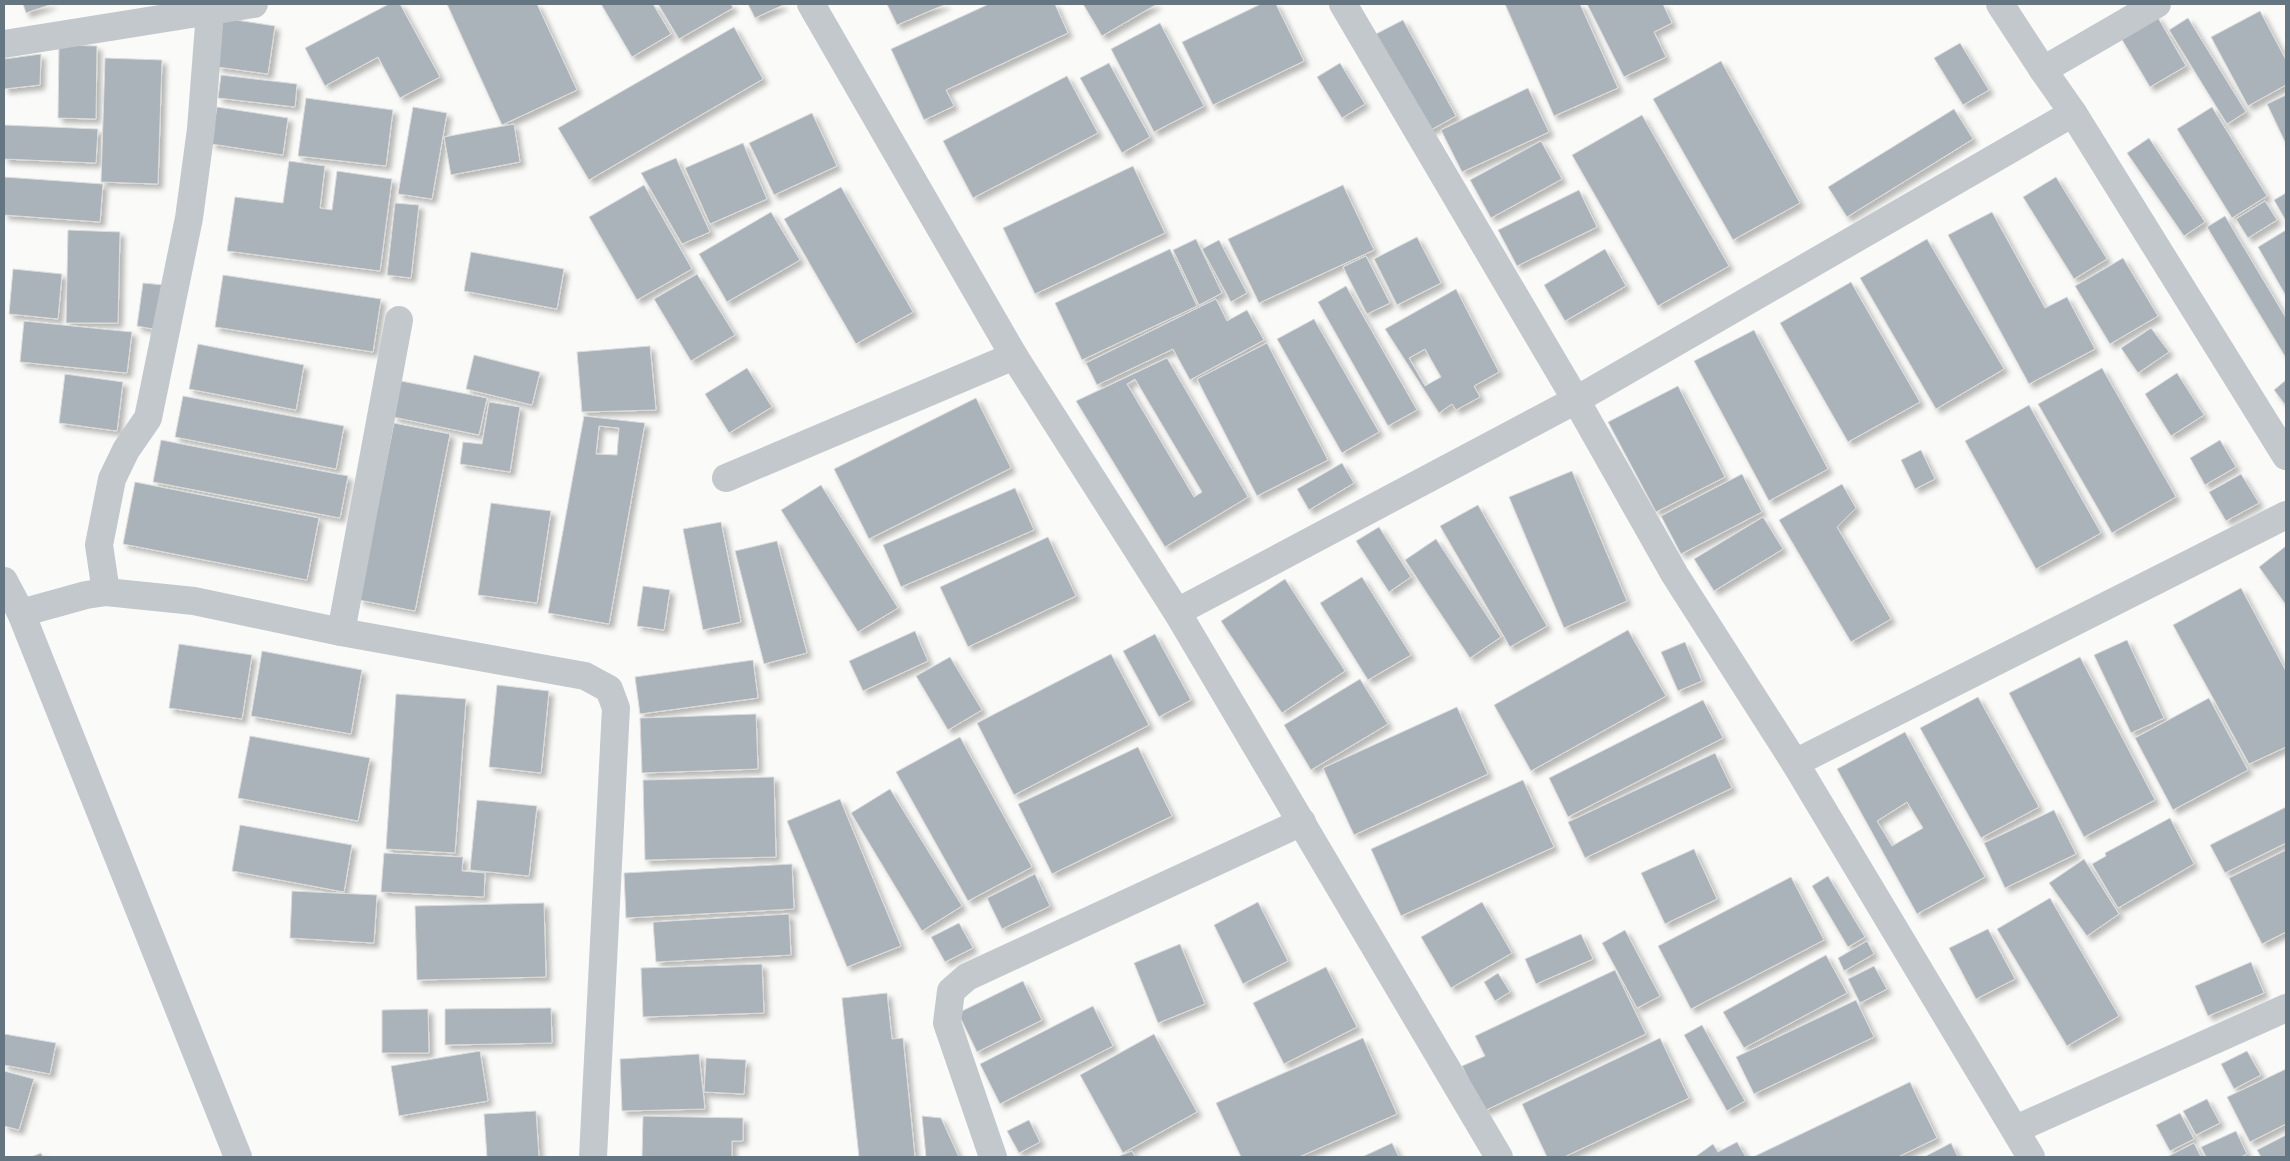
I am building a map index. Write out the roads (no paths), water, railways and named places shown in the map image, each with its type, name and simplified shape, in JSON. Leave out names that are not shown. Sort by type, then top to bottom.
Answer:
[{"type":"street","points":[[4,44],[254,4]]},
{"type":"street","points":[[811,4],[1014,356],[1177,612],[1499,1157]]},
{"type":"street","points":[[1343,4],[1576,400],[1675,575],[1795,763],[2016,1129],[2031,1157]]},
{"type":"street","points":[[2000,4],[2074,113],[2286,453]]},
{"type":"street","points":[[2043,70],[2157,4]]},
{"type":"street","points":[[106,592],[99,545],[112,479],[126,450],[148,418],[190,218],[201,129],[210,12]]},
{"type":"street","points":[[1177,612],[1576,400],[2074,113]]},
{"type":"street","points":[[341,632],[399,320]]},
{"type":"street","points":[[726,478],[1014,356]]},
{"type":"street","points":[[1795,763],[2286,515]]},
{"type":"street","points":[[4,580],[21,613],[238,1157]]},
{"type":"street","points":[[21,613],[106,592],[194,601],[341,632],[584,676],[610,689],[616,708],[593,1157]]},
{"type":"street","points":[[993,1157],[947,1023],[951,991],[967,977],[1302,822]]},
{"type":"street","points":[[2016,1129],[2286,1008]]}]
